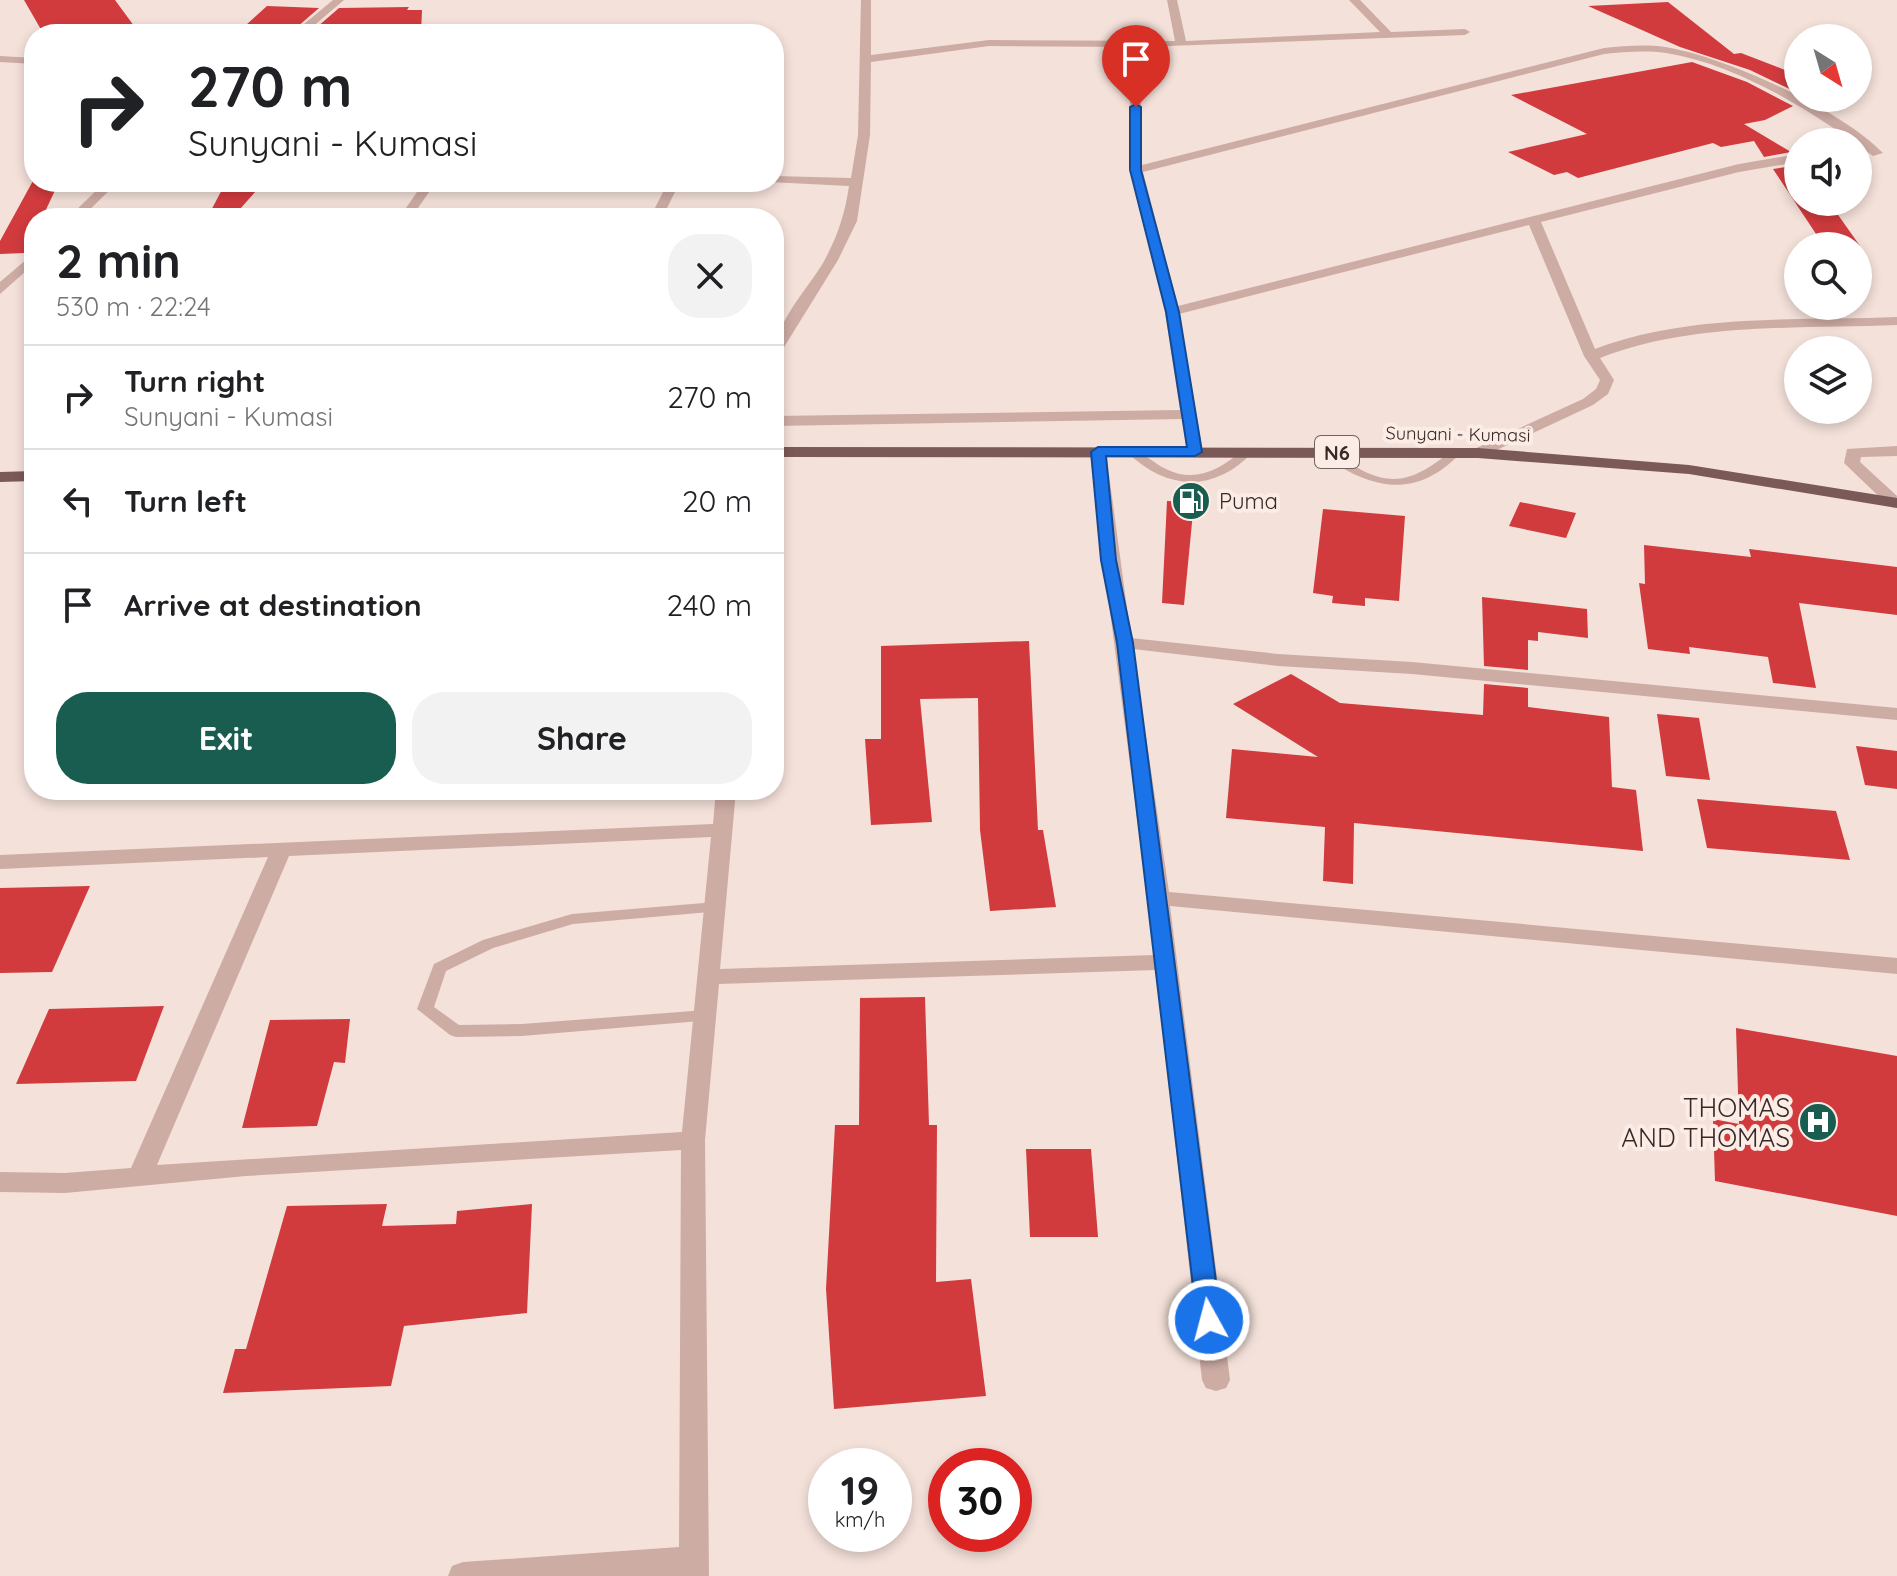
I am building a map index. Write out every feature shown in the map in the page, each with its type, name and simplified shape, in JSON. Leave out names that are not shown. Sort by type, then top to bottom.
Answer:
[{"type":"main road","name":"Sunyani - Kumasi","points":[[784,452],[1478,453],[1662,464],[1896,503]]},
{"type":"main road","points":[[0,477],[24,476]]},
{"type":"street","points":[[309,24],[339,0]]},
{"type":"street","points":[[784,336],[831,260],[850,221],[864,135],[866,0]]},
{"type":"street","points":[[1172,0],[1181,44]]},
{"type":"street","points":[[1354,0],[1388,35]]},
{"type":"street","points":[[866,59],[989,43],[1181,44],[1465,32]]},
{"type":"street","points":[[1135,45],[1136,170],[1172,312],[1195,452]]},
{"type":"street","points":[[1136,170],[1604,51],[1636,47],[1668,50],[1727,69],[1843,128]]},
{"type":"street","points":[[0,59],[24,60]]},
{"type":"street","points":[[1872,147],[1882,153],[1872,154]]},
{"type":"street","points":[[1172,312],[1739,168],[1784,160]]},
{"type":"street","points":[[784,180],[854,182]]},
{"type":"street","points":[[85,208],[101,192]]},
{"type":"street","points":[[1478,453],[1588,402],[1603,391],[1607,380],[1591,356],[1534,221]]},
{"type":"street","points":[[0,290],[24,267]]},
{"type":"street","points":[[1591,356],[1630,341],[1711,329],[1897,321]]},
{"type":"street","points":[[784,421],[1189,414]]},
{"type":"street","points":[[1896,503],[1852,463],[1853,452],[1897,451]]},
{"type":"street","points":[[1098,452],[1108,560],[1125,643],[1159,898],[1216,1380]]},
{"type":"street","points":[[1125,643],[1278,660],[1412,668],[1897,714]]},
{"type":"street","points":[[463,1576],[693,1568],[693,1140],[725,800]]},
{"type":"street","points":[[0,862],[723,830]]},
{"type":"street","points":[[140,1176],[281,850]]},
{"type":"street","points":[[1159,898],[1897,966]]},
{"type":"street","points":[[710,977],[1166,962]]},
{"type":"street","points":[[0,1182],[65,1183],[693,1140]]},
{"type":"lane","points":[[1133,452],[1158,473],[1170,478],[1200,478],[1224,473],[1247,452]]},
{"type":"lane","points":[[1324,452],[1371,480],[1402,482],[1428,477],[1455,453]]},
{"type":"lane","points":[[706,1016],[456,1031],[425,1009],[439,968],[488,944],[572,919],[716,907]]},
{"type":"building","points":[[24,0],[115,0],[133,24],[38,24]]},
{"type":"building","points":[[1668,2],[1734,54],[1741,53],[1784,70],[1784,86],[1750,70],[1680,47],[1588,6]]},
{"type":"building","points":[[267,6],[319,8],[301,24],[247,24]]},
{"type":"building","points":[[409,7],[407,10],[422,10],[421,24],[321,24],[339,8]]},
{"type":"building","points":[[1692,62],[1747,82],[1784,101],[1784,110],[1765,120],[1744,124],[1784,148],[1784,153],[1764,157],[1754,141],[1721,147],[1713,143],[1578,178],[1567,172],[1554,175],[1508,152],[1587,134],[1511,95]]},
{"type":"building","points":[[1784,167],[1784,186],[1773,169]]},
{"type":"building","points":[[27,192],[54,192],[47,208],[24,208],[24,253],[0,254],[0,241]]},
{"type":"building","points":[[221,192],[255,192],[241,208],[212,208]]},
{"type":"building","points":[[1804,216],[1839,216],[1850,232],[1815,232]]},
{"type":"building","points":[[1167,501],[1194,502],[1184,605],[1162,603]]},
{"type":"building","points":[[1520,502],[1576,513],[1566,538],[1509,526]]},
{"type":"building","points":[[1323,509],[1405,516],[1399,601],[1365,598],[1365,606],[1332,603],[1333,596],[1313,593]]},
{"type":"building","points":[[1644,545],[1751,557],[1749,549],[1897,567],[1897,615],[1799,603],[1816,688],[1773,683],[1768,657],[1689,647],[1690,654],[1648,649],[1639,583],[1645,584]]},
{"type":"building","points":[[1482,597],[1587,609],[1588,638],[1538,632],[1538,641],[1528,640],[1528,670],[1484,666]]},
{"type":"building","points":[[1029,641],[1038,830],[1043,830],[1056,907],[990,911],[980,830],[978,698],[920,699],[932,822],[871,825],[865,739],[881,739],[881,646]]},
{"type":"building","points":[[1291,674],[1340,703],[1483,715],[1484,684],[1528,688],[1528,707],[1609,717],[1612,787],[1636,790],[1643,851],[1354,823],[1353,884],[1323,881],[1325,827],[1226,818],[1232,749],[1318,757],[1233,704]]},
{"type":"building","points":[[1657,714],[1699,718],[1710,780],[1666,776]]},
{"type":"building","points":[[1856,746],[1897,751],[1897,789],[1865,785]]},
{"type":"building","points":[[1697,799],[1836,811],[1850,860],[1707,848]]},
{"type":"building","points":[[90,886],[52,972],[0,973],[0,888]]},
{"type":"building","points":[[925,997],[929,1125],[937,1125],[936,1282],[971,1279],[986,1396],[834,1409],[826,1289],[835,1125],[859,1125],[860,998]]},
{"type":"building","points":[[164,1006],[136,1081],[16,1084],[49,1009]]},
{"type":"building","points":[[350,1019],[345,1063],[334,1062],[317,1126],[242,1128],[270,1020]]},
{"type":"building","name":"THOMAS AND THOMAS","points":[[1736,1028],[1897,1056],[1897,1216],[1715,1181],[1713,1119],[1739,1124]]},
{"type":"building","points":[[1026,1149],[1091,1149],[1098,1237],[1030,1237]]},
{"type":"building","points":[[387,1204],[382,1226],[456,1224],[457,1211],[532,1204],[527,1313],[404,1326],[391,1386],[223,1393],[235,1349],[246,1349],[287,1206]]},
{"type":"place","name":"Puma","points":[[1191,501]]},
{"type":"place","name":"THOMAS AND THOMAS","points":[[1818,1122]]},
{"type":"route","points":[[1136,107],[1136,170],[1172,312],[1195,452],[1098,452],[1108,560],[1125,643],[1159,898],[1209,1320]]}]
